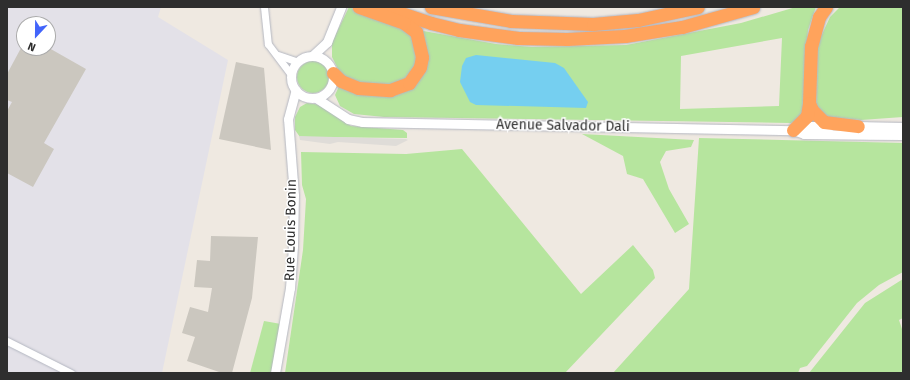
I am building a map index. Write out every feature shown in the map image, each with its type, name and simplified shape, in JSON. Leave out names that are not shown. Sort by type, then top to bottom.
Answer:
[{"type":"highway","points":[[330,67],[341,81],[358,88],[390,90],[408,83],[420,66],[422,57],[416,32],[404,23],[359,7]]},
{"type":"highway","points":[[383,7],[430,23],[459,30],[518,38],[566,39],[625,36],[682,27],[753,7]]},
{"type":"highway","points":[[431,7],[511,21],[593,24],[638,20],[698,7]]},
{"type":"highway","points":[[793,130],[807,116],[809,103],[811,46],[819,17],[826,7]]},
{"type":"highway","points":[[809,103],[812,110],[824,122],[858,126]]},
{"type":"street","points":[[264,7],[268,44],[291,75],[296,90],[306,98],[316,98],[328,91],[333,83],[327,42]]},
{"type":"street","points":[[272,51],[282,59],[298,62],[312,56],[327,42],[340,11]]},
{"type":"street","points":[[312,56],[330,67]]},
{"type":"street","points":[[291,75],[298,62]]},
{"type":"street","name":"Rue Louis Bonin","points":[[275,373],[290,288],[294,195],[288,128],[296,90]]},
{"type":"street","points":[[328,91],[337,111]]},
{"type":"street","points":[[291,111],[306,98]]},
{"type":"street","name":"Avenue Salvador Dali","points":[[316,98],[348,118],[362,122],[793,130],[804,134],[903,135]]},
{"type":"street","name":"Avenue Salvador Dali","points":[[793,130],[804,126],[903,127]]},
{"type":"street","points":[[7,341],[71,373]]},
{"type":"shaded area","points":[[7,7],[161,7],[158,17],[228,60],[162,373],[7,373]]},
{"type":"shaded area","points":[[299,136],[408,140],[396,146],[338,142],[330,144],[300,140]]},
{"type":"green space","points":[[349,7],[404,30],[412,37],[417,64],[405,80],[395,84],[354,84],[339,71],[332,57],[332,42]]},
{"type":"green space","points":[[796,7],[816,7],[808,30],[803,113],[799,120],[791,123],[384,117],[354,114],[340,106],[335,95],[340,84],[385,95],[423,73],[418,30],[496,44],[532,47],[626,45],[741,23]],"holes":[[[782,38],[779,106],[680,109],[681,56]]]},
{"type":"green space","points":[[840,7],[903,7],[903,117],[861,120],[829,117],[816,108],[818,43],[830,17]]},
{"type":"green space","points":[[310,61],[316,61],[325,65],[329,77],[325,89],[316,93],[310,93],[301,89],[297,80],[297,74],[301,65]]},
{"type":"green space","points":[[307,103],[321,105],[351,126],[403,130],[407,133],[407,138],[300,137],[295,130],[295,117],[300,107]]},
{"type":"green space","points":[[582,134],[694,140],[691,147],[666,151],[660,162],[669,189],[689,224],[675,233],[643,179],[627,174],[623,156]]},
{"type":"green space","points":[[699,138],[903,143],[903,272],[879,285],[857,303],[807,366],[800,368],[798,373],[613,373],[689,289]]},
{"type":"green space","points":[[462,149],[581,294],[633,245],[653,270],[655,278],[565,373],[285,373],[303,250],[306,199],[302,185],[301,152],[406,154]]},
{"type":"green space","points":[[903,279],[903,318],[899,320],[903,332],[903,373],[809,373],[865,303]]},
{"type":"green space","points":[[264,321],[281,324],[271,373],[250,373]]},
{"type":"water","points":[[476,55],[555,63],[564,68],[588,102],[586,108],[476,105],[470,102],[460,82],[462,66],[466,58]]},
{"type":"building","points":[[56,52],[86,69],[44,143],[54,149],[33,187],[7,173],[7,111],[12,102],[7,100],[7,74],[17,56],[56,56]]},
{"type":"building","points":[[236,62],[264,68],[271,150],[219,139]]},
{"type":"building","points":[[211,236],[258,237],[252,298],[232,373],[222,373],[187,361],[195,337],[182,333],[190,307],[208,312],[212,288],[194,287],[197,260],[210,261]]}]
